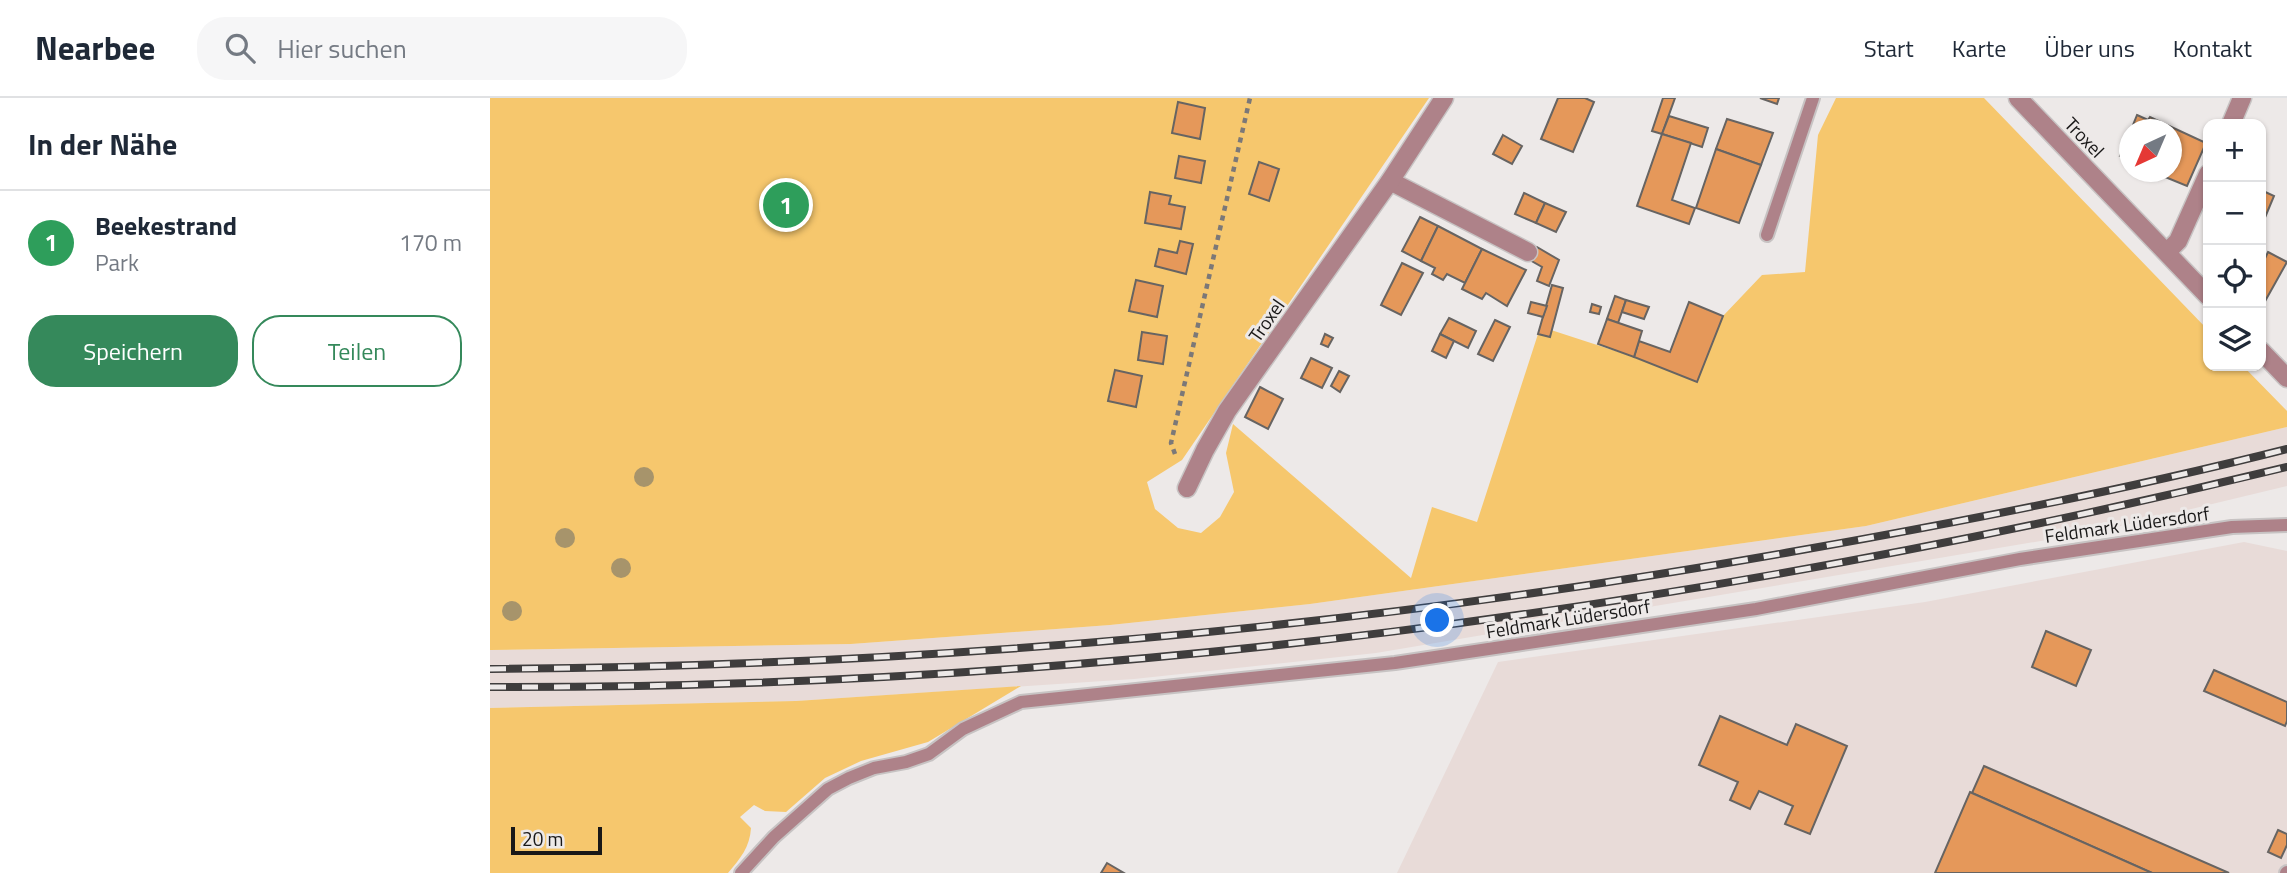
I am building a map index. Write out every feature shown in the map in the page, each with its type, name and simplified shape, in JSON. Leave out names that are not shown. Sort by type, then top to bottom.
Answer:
[{"type":"street","name":"Troxel","points":[[1187,488],[1227,411],[1390,181],[1444,98]]},
{"type":"street","name":"Troxel","points":[[2018,98],[2203,291]]},
{"type":"street","points":[[2233,119],[2242,98]]},
{"type":"street","points":[[1390,181],[1528,252]]},
{"type":"street","points":[[2167,252],[2178,240],[2204,182]]},
{"type":"street","points":[[2266,356],[2287,378]]},
{"type":"lane","points":[[1767,235],[1813,98]]},
{"type":"lane","name":"Feldmark Lüdersdorf","points":[[741,873],[774,837],[828,789],[874,768],[929,754],[964,729],[1021,702],[1395,663],[1756,609],[2020,559],[2232,527],[2287,525]]},
{"type":"path","points":[[1187,488],[1171,443],[1250,98]]},
{"type":"shaded area","points":[[490,98],[1429,98],[1182,460],[1147,482],[1155,509],[1178,528],[1201,533],[1220,517],[1234,492],[1226,453],[1233,424],[1411,578],[1432,507],[1477,522],[1538,334],[1550,337],[1551,330],[1634,357],[1697,382],[1723,316],[1762,275],[1805,272],[1818,135],[1836,98],[1984,98],[2203,325],[2203,371],[2248,371],[2287,411],[2287,427],[1866,526],[1310,604],[1110,625],[851,644],[490,650]]},
{"type":"shaded area","points":[[2287,427],[2287,486],[2100,531],[1376,653],[1134,679],[796,701],[490,708],[490,650],[851,644],[1110,625],[1310,604],[1866,526]]},
{"type":"shaded area","points":[[2244,542],[2287,551],[2287,873],[1397,873],[1498,662],[1925,602]]},
{"type":"shaded area","points":[[1021,686],[928,742],[861,761],[825,778],[786,812],[765,811],[754,805],[740,817],[751,828],[749,841],[728,873],[490,873],[490,708],[796,701]]},
{"type":"building","points":[[1558,98],[1585,98],[1594,102],[1573,152],[1541,139]]},
{"type":"building","points":[[1663,98],[1675,98],[1662,134],[1652,131]]},
{"type":"building","points":[[1760,98],[1779,98],[1777,104]]},
{"type":"building","points":[[1178,102],[1205,108],[1200,139],[1172,133]]},
{"type":"building","points":[[1669,116],[1708,128],[1702,147],[1662,134]]},
{"type":"building","points":[[1727,119],[1773,133],[1761,165],[1716,149]]},
{"type":"building","points":[[2182,132],[2203,142],[2203,150],[2187,186],[2177,182],[2182,182]]},
{"type":"building","points":[[1662,134],[1691,143],[1672,200],[1695,208],[1689,224],[1637,206]]},
{"type":"building","points":[[1503,135],[1522,146],[1512,164],[1493,154]]},
{"type":"building","points":[[1716,149],[1761,165],[1739,223],[1696,208]]},
{"type":"building","points":[[1179,156],[1205,161],[1201,183],[1175,178]]},
{"type":"building","points":[[1259,162],[1279,169],[1269,201],[1249,194]]},
{"type":"building","points":[[1150,192],[1171,196],[1169,204],[1185,207],[1181,229],[1145,223]]},
{"type":"building","points":[[2266,192],[2274,196],[2266,215]]},
{"type":"building","points":[[1524,193],[1545,203],[1536,223],[1515,214]]},
{"type":"building","points":[[1545,203],[1566,212],[1556,232],[1536,223]]},
{"type":"building","points":[[1420,217],[1438,226],[1421,261],[1402,251]]},
{"type":"building","points":[[1438,226],[1482,249],[1465,283],[1447,274],[1443,280],[1432,274],[1435,268],[1421,261]]},
{"type":"building","points":[[1180,241],[1193,244],[1186,274],[1155,266],[1159,249],[1177,253]]},
{"type":"building","points":[[1537,247],[1559,260],[1549,286],[1537,281],[1542,267],[1528,259]]},
{"type":"building","points":[[1482,249],[1526,270],[1507,306],[1486,293],[1482,299],[1462,289]]},
{"type":"building","points":[[2268,252],[2287,262],[2266,299]]},
{"type":"building","points":[[1402,263],[1423,273],[1401,315],[1381,305]]},
{"type":"building","points":[[1136,280],[1163,286],[1157,317],[1129,311]]},
{"type":"building","points":[[1552,285],[1563,288],[1550,337],[1538,334]]},
{"type":"building","points":[[1615,296],[1626,300],[1618,323],[1607,319]]},
{"type":"building","points":[[1626,300],[1649,307],[1644,319],[1622,312]]},
{"type":"building","points":[[1531,302],[1547,306],[1543,317],[1528,313]]},
{"type":"building","points":[[1689,302],[1723,316],[1697,382],[1634,357],[1639,341],[1670,352]]},
{"type":"building","points":[[1592,304],[1601,307],[1599,314],[1590,312]]},
{"type":"building","points":[[1449,318],[1476,331],[1468,348],[1440,334]]},
{"type":"building","points":[[1607,319],[1642,331],[1634,357],[1598,344]]},
{"type":"building","points":[[1495,320],[1510,327],[1493,361],[1478,354]]},
{"type":"building","points":[[1142,332],[1167,336],[1163,364],[1138,360]]},
{"type":"building","points":[[1325,334],[1333,338],[1328,347],[1321,344]]},
{"type":"building","points":[[1440,334],[1454,341],[1446,358],[1432,351]]},
{"type":"building","points":[[1311,358],[1332,368],[1322,388],[1301,378]]},
{"type":"building","points":[[1115,370],[1142,376],[1136,407],[1108,401]]},
{"type":"building","points":[[1339,371],[1349,376],[1340,392],[1331,386]]},
{"type":"building","points":[[1260,387],[1283,399],[1268,429],[1245,417]]},
{"type":"building","points":[[2046,631],[2091,650],[2076,686],[2032,667]]},
{"type":"building","points":[[2214,670],[2287,702],[2285,726],[2204,691]]},
{"type":"building","points":[[1720,716],[1787,745],[1796,724],[1847,746],[1810,834],[1785,824],[1793,806],[1759,791],[1750,809],[1730,800],[1738,782],[1699,765]]},
{"type":"building","points":[[1984,766],[2229,873],[2152,873],[1972,793]]},
{"type":"building","points":[[1970,792],[1972,793],[2152,873],[1935,873]]},
{"type":"building","points":[[2278,830],[2287,834],[2287,845],[2281,858],[2268,852]]},
{"type":"building","points":[[1107,863],[1124,873],[1101,873]]},
{"type":"railway","points":[[490,669],[654,666],[982,651],[1309,621],[1634,578],[1796,551],[2043,505],[2287,449]]},
{"type":"railway","points":[[490,687],[717,684],[943,674],[1169,656],[1395,631],[1620,600],[1844,562],[2066,518],[2287,467]]},
{"type":"place","name":"Beekestrand","points":[[786,205]]}]
